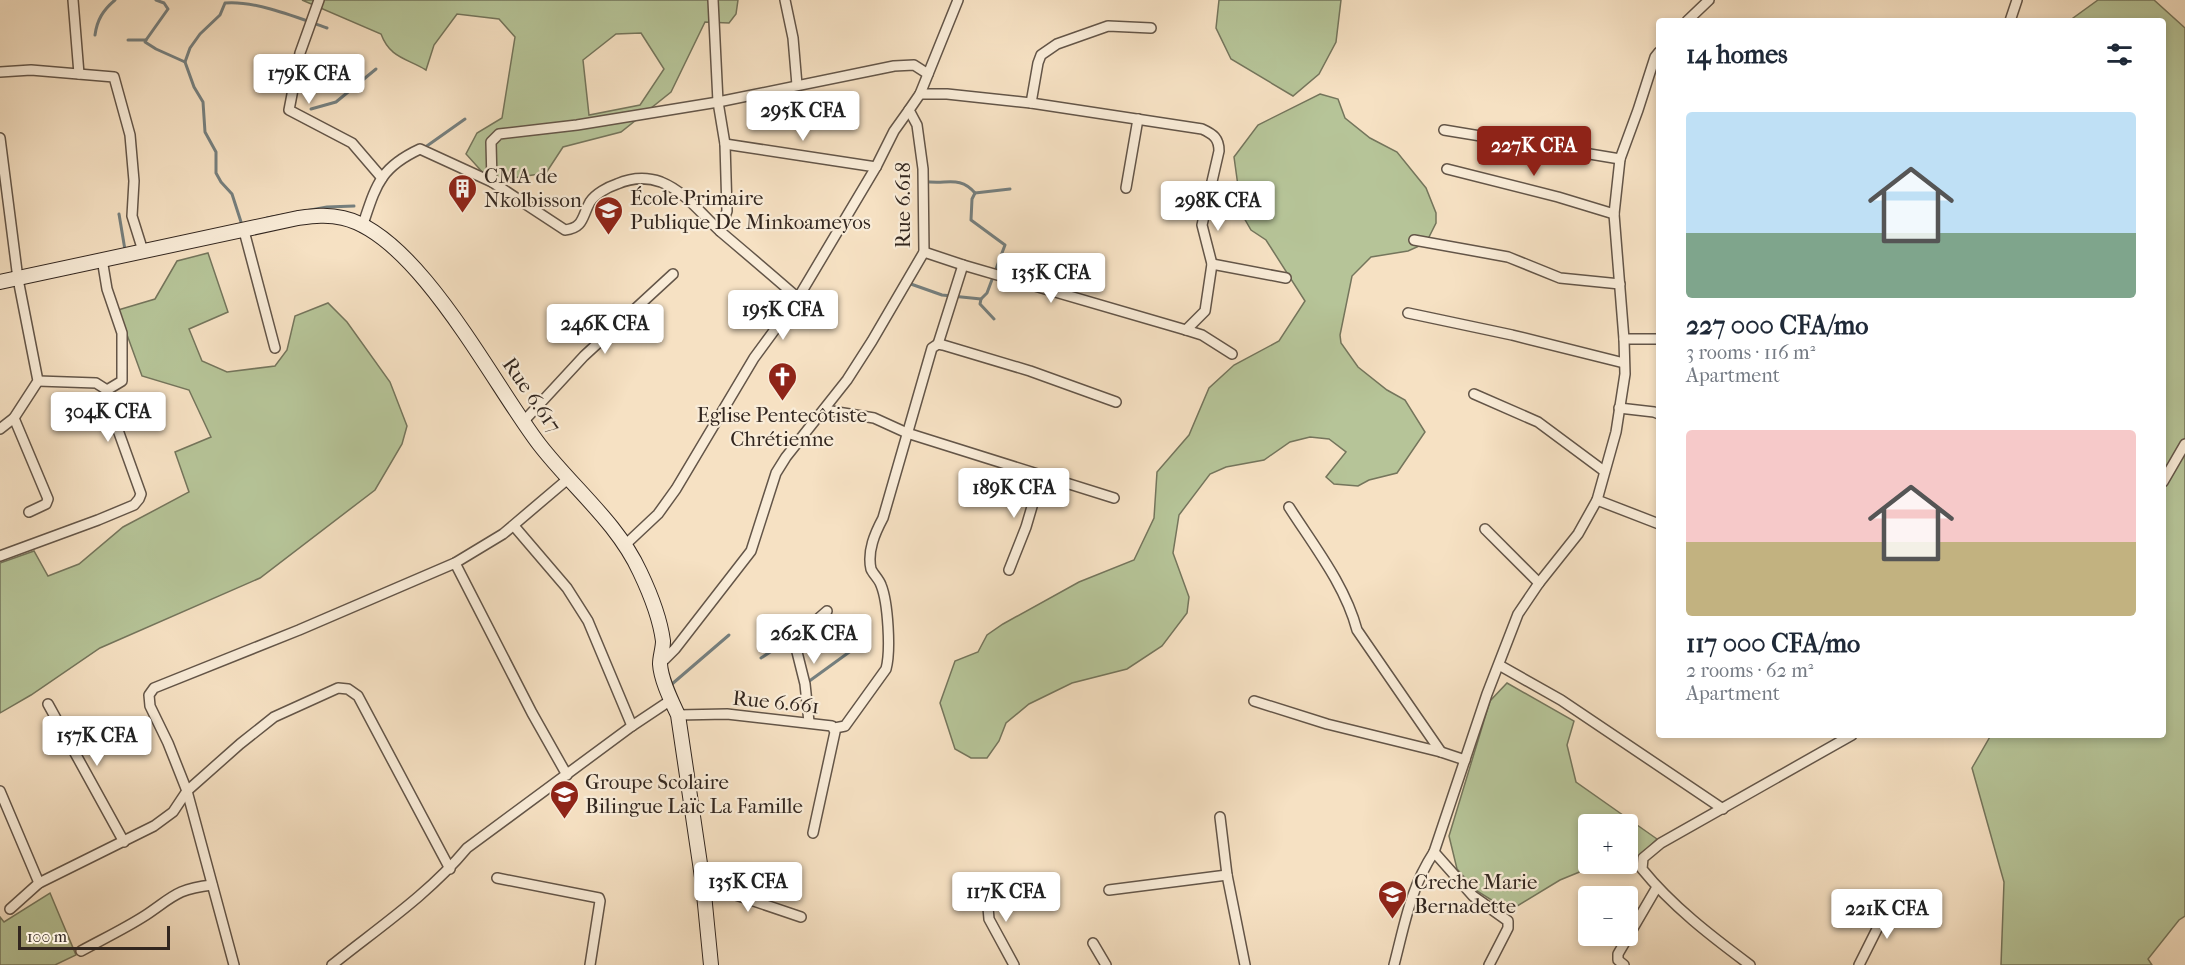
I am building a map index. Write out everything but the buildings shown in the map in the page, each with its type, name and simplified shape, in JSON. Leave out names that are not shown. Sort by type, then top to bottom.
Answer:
[{"type":"street","points":[[73,0],[79,74]]},
{"type":"street","points":[[319,0],[300,53],[289,110],[352,143],[382,178]]},
{"type":"street","points":[[713,0],[718,102],[725,144],[726,211],[720,231]]},
{"type":"street","points":[[784,0],[793,38],[796,85]]},
{"type":"street","points":[[624,545],[658,514],[676,489],[754,358],[798,298],[876,167],[894,131],[920,94],[958,0]]},
{"type":"street","points":[[1691,18],[1709,0]]},
{"type":"street","points":[[2011,18],[2017,0]]},
{"type":"street","points":[[1031,103],[1041,55],[1057,44],[1108,26],[1151,28]]},
{"type":"street","points":[[1394,965],[1410,902],[1421,873],[1434,852],[1518,614],[1578,534],[1597,500],[1616,432],[1624,363],[1614,214],[1620,159],[1656,56]]},
{"type":"street","points":[[492,182],[491,142],[499,134],[577,125],[718,102],[894,66],[914,65],[928,74]]},
{"type":"street","points":[[0,72],[31,70],[114,77],[130,135],[134,181],[132,216],[143,251]]},
{"type":"street","points":[[920,94],[947,94],[1031,103],[1202,129],[1212,133],[1219,142],[1219,151],[1202,225],[1212,264],[1205,311],[1186,330]]},
{"type":"street","name":"Rue 6.618","points":[[660,664],[675,649],[751,550],[776,473],[786,457],[825,410],[873,341],[924,252],[921,158],[917,124],[909,110]]},
{"type":"street","points":[[1126,188],[1138,119]]},
{"type":"street","points":[[1444,130],[1620,159]]},
{"type":"street","points":[[0,138],[18,279],[38,381],[14,418],[0,429]]},
{"type":"street","points":[[725,144],[876,167]]},
{"type":"street","points":[[362,226],[375,189],[387,170],[404,157],[420,149],[492,182],[565,231],[574,229],[580,224],[591,201],[597,195],[615,184],[637,178],[660,182],[680,192],[720,231],[798,298]]},
{"type":"street","points":[[1447,169],[1558,197],[1614,214]]},
{"type":"street","name":"Rue 6.617","points":[[0,282],[298,218],[322,215],[344,218],[362,226],[391,246],[415,267],[447,309],[539,444],[608,521],[639,569],[650,593],[663,643],[660,664],[670,700],[678,715],[703,884],[711,965]]},
{"type":"street","points":[[244,231],[275,348]]},
{"type":"street","points":[[1414,240],[1508,257],[1560,278],[1620,284]]},
{"type":"street","points":[[924,252],[1202,335],[1232,354]]},
{"type":"street","points":[[102,259],[107,289],[122,333],[122,381],[107,390]]},
{"type":"street","points":[[1212,264],[1286,279]]},
{"type":"street","points":[[835,728],[845,726],[886,669],[889,659],[885,600],[881,584],[871,569],[873,539],[883,519],[932,348],[938,344],[963,265]]},
{"type":"street","points":[[523,422],[584,356],[673,274]]},
{"type":"street","points":[[1408,313],[1512,335],[1624,363]]},
{"type":"street","points":[[1624,339],[1656,339]]},
{"type":"street","points":[[938,344],[1030,371],[1116,402]]},
{"type":"street","points":[[0,556],[134,505],[141,494],[114,419],[107,390],[96,383],[38,381]]},
{"type":"street","points":[[1474,394],[1538,422],[1604,471]]},
{"type":"street","points":[[1619,408],[1656,413]]},
{"type":"street","points":[[825,410],[874,418],[907,433],[1113,498]]},
{"type":"street","points":[[14,418],[48,499],[46,504],[30,512]]},
{"type":"street","points":[[2166,477],[2185,444]]},
{"type":"street","points":[[1009,570],[1026,527],[1041,476]]},
{"type":"street","points":[[234,965],[187,791],[150,706],[149,695],[154,688],[455,563],[514,526],[569,478]]},
{"type":"street","points":[[1597,500],[1656,523]]},
{"type":"street","points":[[1289,507],[1342,590],[1352,610],[1357,630],[1441,752]]},
{"type":"street","points":[[514,526],[567,588],[588,621],[632,726]]},
{"type":"street","points":[[1485,529],[1539,583]]},
{"type":"street","points":[[455,563],[532,713],[567,775]]},
{"type":"street","points":[[809,722],[805,684],[794,640],[827,612]]},
{"type":"street","points":[[1499,665],[1561,700],[1723,809]]},
{"type":"street","points":[[10,909],[39,883],[154,826],[173,812],[187,791],[274,717],[338,688],[348,689],[358,696],[450,869]]},
{"type":"street","points":[[332,965],[416,899],[450,869],[467,848],[670,700]]},
{"type":"street","points":[[1254,701],[1327,724],[1465,760]]},
{"type":"street","points":[[48,704],[124,842]]},
{"type":"street","name":"Rue 6.661","points":[[678,715],[727,714],[809,722],[835,728],[813,833]]},
{"type":"street","points":[[1750,965],[1657,887],[1642,869],[1643,858],[1661,843],[1847,738]]},
{"type":"street","points":[[0,791],[4,808],[39,883]]},
{"type":"street","points":[[1220,818],[1227,875],[1245,965]]},
{"type":"street","points":[[1434,852],[1473,896],[1508,921],[1508,928],[1489,965]]},
{"type":"street","points":[[1109,890],[1227,875]]},
{"type":"street","points":[[497,878],[599,898],[590,965]]},
{"type":"street","points":[[703,884],[801,917]]},
{"type":"street","points":[[986,884],[989,919],[1014,965]]},
{"type":"street","points":[[81,951],[146,915],[165,900],[187,888],[212,885]]},
{"type":"street","points":[[1624,965],[1618,960],[1617,954],[1657,887]]},
{"type":"street","points":[[1859,965],[1882,919],[1885,904]]},
{"type":"street","points":[[1093,943],[1106,965]]},
{"type":"green space","points":[[302,0],[738,0],[736,14],[729,23],[705,22],[671,92],[621,132],[563,147],[546,173],[507,179],[485,175],[466,154],[477,133],[502,118],[515,37],[499,19],[457,14],[434,45],[426,70],[394,53],[381,34]],"holes":[[[641,33],[664,69],[640,105],[589,115],[583,60],[616,34]]]},
{"type":"green space","points":[[1219,0],[1341,0],[1336,42],[1319,74],[1293,96],[1231,59],[1216,28]]},
{"type":"green space","points":[[2098,0],[2154,0],[2185,28],[2185,916],[2179,920],[2148,959],[2152,965],[2001,965],[2004,882],[1972,768],[1989,738],[2166,738],[2166,18],[2073,18]]},
{"type":"green space","points":[[1320,94],[1338,99],[1345,118],[1370,138],[1397,152],[1426,188],[1436,213],[1436,223],[1426,243],[1408,251],[1371,257],[1352,276],[1340,335],[1341,343],[1358,367],[1387,390],[1405,400],[1425,432],[1397,473],[1369,480],[1358,486],[1334,484],[1326,477],[1346,452],[1329,439],[1310,437],[1290,442],[1264,460],[1226,467],[1210,474],[1179,515],[1173,553],[1189,597],[1187,613],[1162,646],[1127,669],[1072,683],[1029,704],[1006,723],[999,741],[987,758],[971,758],[955,749],[940,703],[955,661],[978,652],[987,635],[1003,624],[1079,582],[1134,560],[1154,518],[1157,472],[1189,435],[1209,388],[1234,365],[1279,341],[1305,301],[1266,240],[1251,230],[1236,204],[1238,186],[1234,157],[1258,125]]},
{"type":"green space","points":[[208,253],[228,312],[189,329],[202,361],[227,372],[275,366],[287,350],[295,316],[328,303],[347,322],[390,382],[407,426],[402,444],[375,490],[260,578],[100,648],[31,695],[0,713],[0,563],[34,551],[48,576],[79,564],[123,527],[189,492],[175,452],[211,437],[189,390],[142,376],[118,310],[155,299],[177,261]]},
{"type":"green space","points":[[1507,683],[1574,721],[1567,745],[1576,782],[1621,814],[1578,814],[1578,873],[1560,880],[1509,911],[1477,891],[1457,869],[1449,836],[1490,701]]},
{"type":"green space","points":[[1638,826],[1657,839],[1638,858]]},
{"type":"green space","points":[[50,893],[76,955],[55,965],[0,965],[0,917],[4,922]]},
{"type":"waterway","points":[[95,35],[101,16],[115,0]]},
{"type":"waterway","points":[[146,40],[168,9],[164,3],[156,0]]},
{"type":"waterway","points":[[242,225],[232,194],[216,173],[216,152],[205,132],[203,102],[194,87],[185,62],[190,48],[200,34],[220,15],[225,3],[263,7],[327,28]]},
{"type":"waterway","points":[[128,40],[146,40],[145,42],[156,49],[185,62]]},
{"type":"waterway","points":[[311,109],[336,102],[376,69]]},
{"type":"waterway","points":[[424,148],[465,119]]},
{"type":"waterway","points":[[924,181],[957,182],[969,187],[975,193]]},
{"type":"waterway","points":[[975,193],[1010,189]]},
{"type":"waterway","points":[[975,193],[972,199],[971,220],[1005,245],[987,293],[981,299],[980,304],[994,319]]},
{"type":"waterway","points":[[267,218],[327,207],[354,206]]},
{"type":"waterway","points":[[119,214],[125,250]]},
{"type":"waterway","points":[[908,283],[942,295],[981,299]]},
{"type":"waterway","points":[[808,682],[859,645],[856,625]]},
{"type":"waterway","points":[[672,684],[729,635]]},
{"type":"waterway","points":[[761,658],[790,639]]},
{"type":"place","name":"CMA de Nkolbisson","points":[[463,214]]},
{"type":"place","name":"École Primaire Publique De Minkoameyos","points":[[609,236]]},
{"type":"place","name":"Eglise Pentecôtiste Chrétienne","points":[[782,402]]},
{"type":"place","name":"Groupe Scolaire Bilingue Laïc La Famille","points":[[564,820]]},
{"type":"place","name":"Creche Marie Bernadette","points":[[1393,920]]}]
